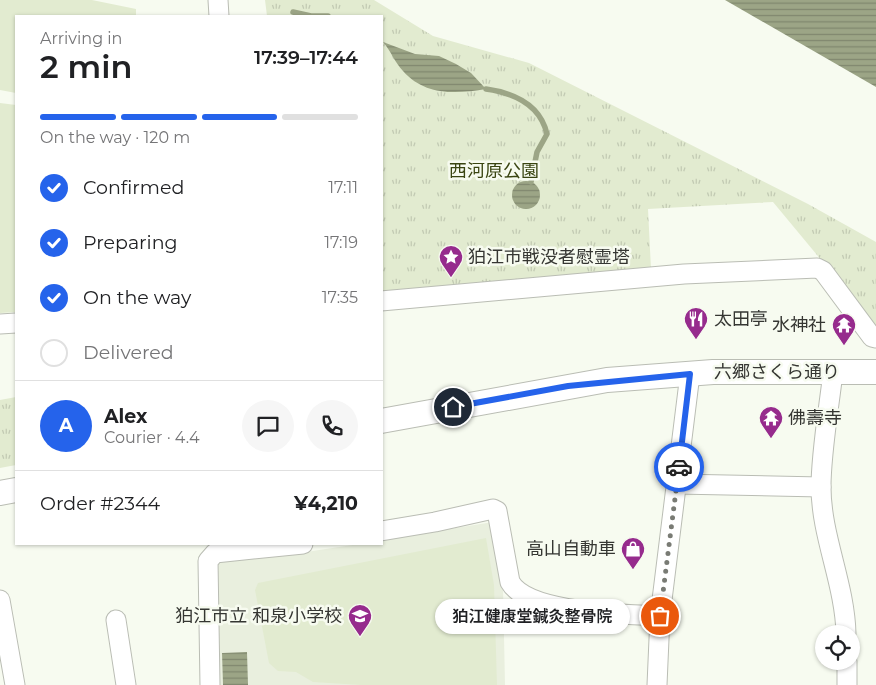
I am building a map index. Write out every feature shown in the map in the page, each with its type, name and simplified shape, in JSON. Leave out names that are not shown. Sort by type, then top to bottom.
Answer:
[{"type":"main road","name":"六郷さくら通り","points":[[383,421],[568,386],[690,374],[876,372]]},
{"type":"main road","points":[[0,493],[15,490]]},
{"type":"street","points":[[218,0],[219,15]]},
{"type":"street","points":[[383,301],[684,274],[817,268],[823,271],[872,337],[876,338]]},
{"type":"street","points":[[0,324],[15,323]]},
{"type":"street","points":[[833,372],[821,487],[829,542],[846,625]]},
{"type":"street","points":[[657,685],[660,616],[690,374]]},
{"type":"street","points":[[677,484],[821,487]]},
{"type":"street","points":[[383,531],[435,522],[493,509],[497,511],[510,582],[514,590],[554,607],[601,613],[660,616]]},
{"type":"street","points":[[210,685],[208,562],[215,553],[240,547],[282,545]]},
{"type":"street","points":[[0,600],[15,685]]},
{"type":"street","points":[[116,620],[126,685]]},
{"type":"street","points":[[847,670],[847,685]]},
{"type":"shaded area","points":[[725,0],[876,0],[876,87]]},
{"type":"shaded area","points":[[383,42],[415,54],[439,56],[471,73],[486,89],[452,92],[431,89],[421,85],[400,68]]},
{"type":"shaded area","points":[[526,181],[536,185],[540,195],[536,205],[526,209],[516,205],[512,195],[516,185]]},
{"type":"shaded area","name":"狛江市立 和泉小学校","points":[[493,522],[503,588],[505,685],[217,685],[214,568],[218,562],[273,557],[352,545],[383,545],[383,540]]},
{"type":"shaded area","points":[[247,652],[248,685],[223,685],[222,653]]},
{"type":"green space","points":[[0,0],[92,0],[136,9],[136,15],[15,15],[15,93],[0,90]]},
{"type":"green space","name":"西河原公園","points":[[265,0],[374,0],[433,36],[529,63],[808,204],[876,242],[876,326],[773,202],[648,209],[651,269],[383,293],[383,15],[267,15]]},
{"type":"green space","points":[[0,103],[15,105],[15,312],[0,313]]},
{"type":"green space","points":[[15,397],[15,465],[0,468],[0,400]]},
{"type":"green space","name":"狛江市立 和泉小学校","points":[[486,538],[494,585],[497,685],[361,685],[313,682],[296,672],[278,671],[269,663],[255,590],[258,583]]},
{"type":"waterway","points":[[293,12],[306,15]]},
{"type":"waterway","points":[[486,89],[516,97],[532,108],[544,124],[547,134],[537,152],[531,182]]},
{"type":"way so far","points":[[660,616],[679,467]]},
{"type":"place","name":"狛江市戦没者慰霊塔","points":[[451,278]]},
{"type":"place","name":"太田亭","points":[[696,340]]},
{"type":"place","name":"水神社","points":[[844,346]]},
{"type":"place","name":"佛壽寺","points":[[771,439]]},
{"type":"place","name":"高山自動車","points":[[633,570]]},
{"type":"place","name":"狛江健康堂鍼灸整骨院","points":[[660,616]]},
{"type":"place","name":"狛江市立 和泉小学校","points":[[360,637]]},
{"type":"route","points":[[453,407],[607,380],[690,374],[679,467]]}]
